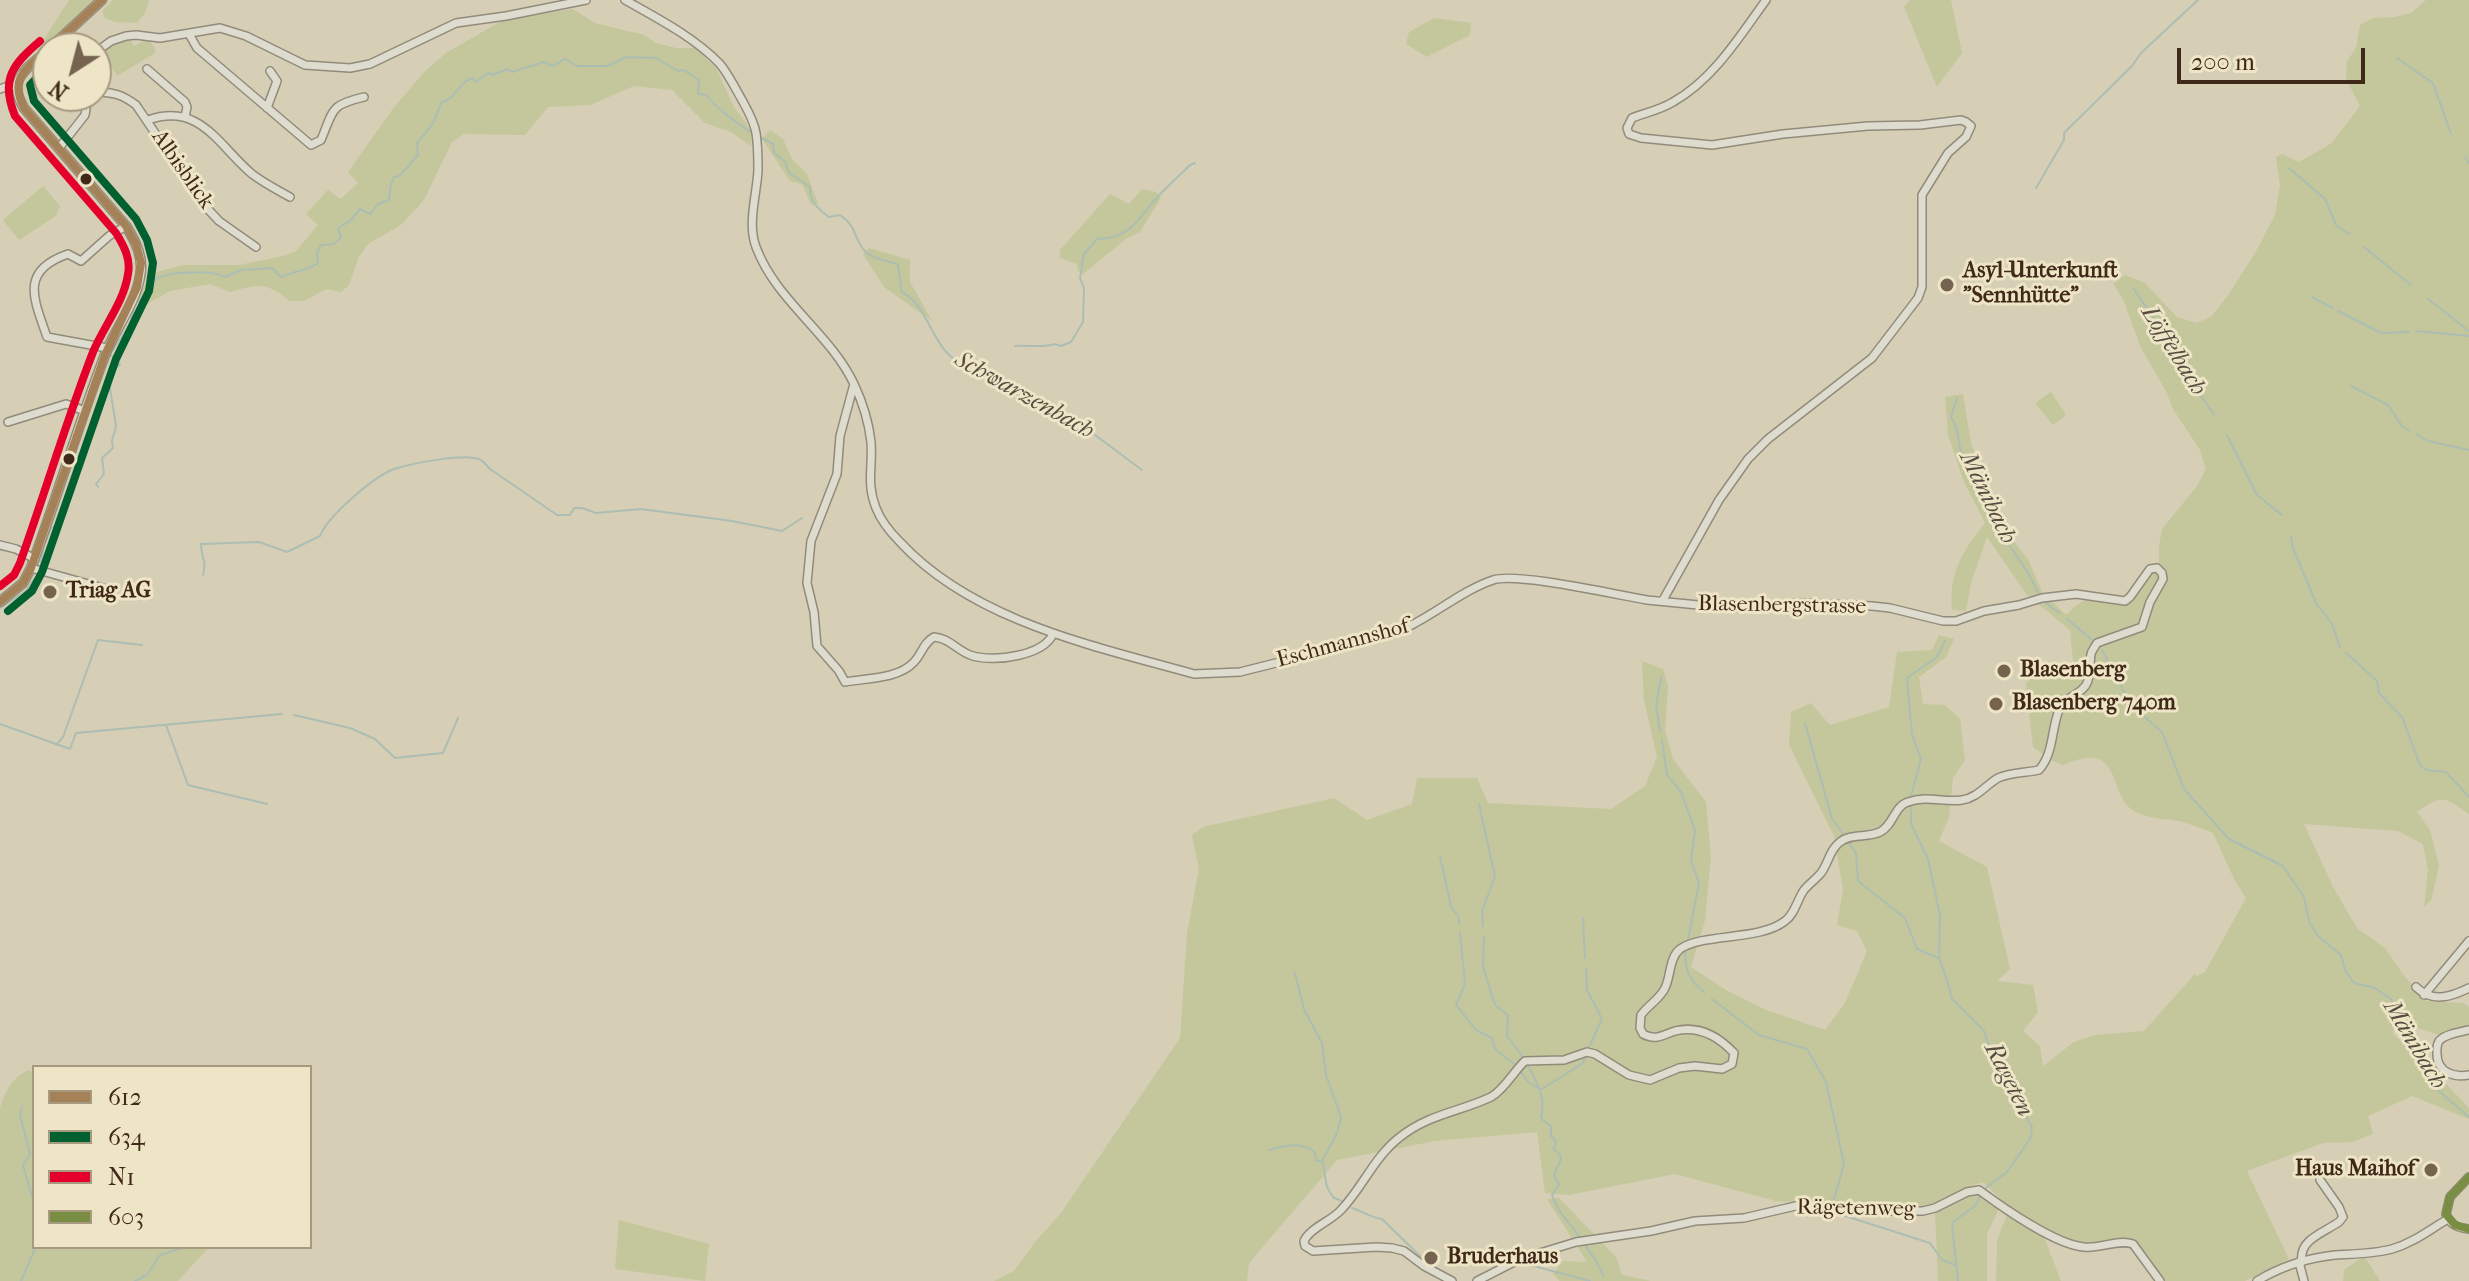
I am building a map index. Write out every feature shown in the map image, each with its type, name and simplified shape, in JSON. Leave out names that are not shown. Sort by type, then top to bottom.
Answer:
[{"type":"street","points":[[67,32],[102,0]]},
{"type":"street","points":[[112,41],[126,36],[160,38],[220,28],[246,36],[305,65],[350,68],[370,64],[456,23],[586,0]]},
{"type":"street","name":"Eschmannshof","points":[[625,0],[687,37],[720,65],[751,116],[756,136],[757,189],[752,230],[756,247],[784,294],[824,338],[854,384],[869,431],[871,491],[877,510],[888,529],[933,573],[1021,622],[1194,674],[1240,672],[1395,633],[1417,624],[1470,591],[1496,579],[1534,581],[1663,600]]},
{"type":"street","name":"Blasenbergstrasse","points":[[1452,1281],[1404,1251],[1392,1248],[1313,1251],[1305,1246],[1304,1241],[1308,1234],[1342,1209],[1381,1154],[1397,1139],[1438,1115],[1492,1096],[1525,1061],[1564,1060],[1587,1052],[1629,1075],[1650,1080],[1679,1068],[1722,1069],[1732,1064],[1734,1053],[1709,1033],[1690,1029],[1656,1038],[1643,1034],[1640,1028],[1641,1015],[1666,986],[1673,957],[1678,950],[1701,942],[1741,936],[1786,921],[1803,891],[1822,872],[1842,840],[1885,829],[1893,821],[1899,807],[1907,802],[1935,798],[1964,800],[2009,774],[2039,770],[2048,755],[2061,707],[2066,699],[2084,689],[2088,681],[2091,655],[2097,643],[2142,627],[2150,602],[2163,579],[2157,568],[2150,569],[2125,601],[2076,594],[2053,596],[1984,611],[1956,621],[1881,607],[1801,603],[1729,608],[1675,604],[1663,600],[1719,500],[1748,459],[1768,439],[1872,358],[1918,298],[1922,287],[1922,195],[1948,153],[1971,131],[1971,126],[1961,120],[1783,134],[1712,145],[1629,134],[1627,128],[1632,118],[1675,101],[1701,81],[1719,63],[1766,0]]},
{"type":"street","points":[[189,34],[197,48],[311,145],[321,140],[334,108],[341,102],[364,97]]},
{"type":"street","points":[[0,602],[23,583],[35,559],[107,348],[140,277],[140,253],[126,226],[24,108],[16,86],[32,65]]},
{"type":"street","name":"Albisblick","points":[[147,69],[185,102],[185,117]]},
{"type":"street","points":[[267,108],[277,81],[270,71]]},
{"type":"street","points":[[0,89],[16,86]]},
{"type":"street","name":"Albisblick","points":[[112,92],[125,96],[136,105],[204,205],[219,221],[256,247]]},
{"type":"street","points":[[59,148],[85,112]]},
{"type":"street","name":"Albisblick","points":[[148,120],[175,115],[185,117],[208,130],[254,175],[290,197]]},
{"type":"street","points":[[107,348],[47,337],[36,304],[34,282],[36,275],[52,259],[68,254],[81,261],[109,236],[126,226]]},
{"type":"street","points":[[854,384],[840,436],[837,474],[811,541],[807,583],[817,646],[845,682],[903,671],[934,637],[946,639],[972,656],[986,658],[1035,651],[1053,634]]},
{"type":"street","points":[[8,422],[66,404],[85,411]]},
{"type":"street","points":[[0,545],[35,559]]},
{"type":"street","points":[[31,568],[103,588]]},
{"type":"street","points":[[2424,995],[2469,941]]},
{"type":"street","points":[[2416,987],[2424,995],[2440,998],[2469,988]]},
{"type":"street","points":[[2469,1030],[2446,1036],[2436,1048],[2437,1060],[2443,1069],[2458,1077],[2469,1075]]},
{"type":"street","points":[[2469,1177],[2450,1197],[2446,1210],[2448,1219],[2457,1227],[2469,1229]]},
{"type":"street","points":[[2304,1281],[2301,1252],[2304,1245],[2343,1217],[2320,1180]]},
{"type":"street","name":"Rägetenweg","points":[[1477,1281],[1520,1259],[1587,1240],[1695,1221],[1744,1218],[1804,1204],[1857,1211],[1913,1212],[1935,1208],[1967,1192],[1982,1192],[2027,1222],[2071,1244],[2081,1247],[2122,1242],[2133,1244],[2160,1281]]},
{"type":"street","points":[[2257,1281],[2319,1257],[2394,1248],[2448,1219]]},
{"type":"green space","points":[[69,0],[97,0],[62,32],[49,32]]},
{"type":"green space","points":[[113,0],[149,0],[145,13],[137,23],[115,22],[105,18],[102,11]]},
{"type":"green space","points":[[1910,0],[1951,0],[1962,53],[1937,87],[1904,7]]},
{"type":"green space","points":[[2426,0],[2469,0],[2469,814],[2443,800],[2417,812],[2430,830],[2439,866],[2431,901],[2424,906],[2428,870],[2423,844],[2398,831],[2304,824],[2333,887],[2357,928],[2385,948],[2426,1001],[2463,1003],[2469,1007],[2469,1030],[2442,1036],[2412,1026],[2394,1024],[2393,1034],[2469,1108],[2469,1119],[2412,1096],[2368,1116],[2373,1134],[2352,1142],[2323,1143],[2247,1171],[2289,1259],[2245,1281],[2161,1281],[2134,1243],[2089,1245],[2061,1238],[2014,1213],[1982,1182],[1927,1208],[1776,1201],[1675,1174],[1569,1195],[1545,1193],[1537,1132],[1435,1141],[1337,1160],[1249,1263],[1247,1281],[994,1281],[1014,1271],[1061,1213],[1180,1038],[1187,933],[1199,869],[1192,835],[1203,827],[1334,798],[1367,820],[1412,804],[1417,778],[1477,778],[1488,803],[1611,809],[1645,786],[1657,757],[1644,700],[1642,661],[1663,669],[1668,686],[1665,731],[1673,759],[1706,802],[1711,857],[1705,920],[1691,967],[1726,990],[1766,1010],[1825,1030],[1845,1003],[1867,951],[1857,931],[1837,925],[1843,890],[1834,836],[1789,745],[1791,712],[1811,703],[1830,725],[1889,707],[1897,652],[1932,650],[1939,635],[1954,639],[1946,657],[1919,677],[1923,704],[1945,705],[1960,719],[1965,760],[1953,778],[1949,817],[1939,841],[1987,867],[2010,969],[1997,981],[2033,985],[2038,1012],[2023,1031],[2040,1046],[2043,1066],[2074,1042],[2095,1035],[2144,1031],[2195,974],[2205,972],[2246,898],[2213,833],[2183,822],[2134,811],[2126,803],[2105,763],[2082,759],[2063,765],[2033,747],[2026,683],[2045,664],[2074,670],[2070,630],[2027,595],[1987,537],[1971,583],[1966,611],[1952,610],[1955,573],[1970,543],[1985,523],[1964,482],[1948,435],[1945,397],[1963,394],[1971,443],[1987,493],[2009,535],[2029,561],[2042,592],[2066,615],[2089,599],[2125,604],[2152,571],[2159,572],[2159,580],[2141,623],[2135,630],[2111,634],[2114,640],[2142,632],[2165,574],[2159,564],[2162,529],[2197,486],[2206,469],[2200,450],[2173,409],[2141,348],[2123,299],[2113,284],[2125,275],[2145,283],[2177,317],[2197,323],[2212,316],[2255,253],[2275,215],[2280,185],[2276,157],[2282,154],[2299,162],[2332,143],[2360,106],[2346,79],[2347,61],[2356,48],[2360,25],[2373,18],[2411,13]]},
{"type":"green space","points":[[573,9],[595,23],[644,35],[656,43],[676,48],[695,48],[716,68],[734,107],[752,131],[751,146],[731,132],[705,123],[672,90],[634,86],[590,105],[548,107],[525,135],[464,134],[452,142],[424,200],[402,224],[368,244],[359,257],[349,285],[341,292],[326,289],[304,301],[289,301],[268,287],[255,286],[230,292],[210,284],[170,291],[142,307],[138,300],[150,274],[182,265],[239,265],[296,251],[318,225],[306,214],[328,190],[341,199],[358,183],[348,172],[392,110],[424,72],[446,53],[503,20]]},
{"type":"green space","points":[[1434,18],[1471,23],[1470,35],[1427,57],[1406,44],[1409,32]]},
{"type":"green space","points":[[129,38],[134,46],[145,40],[150,41],[155,53],[117,76],[112,68],[112,46]]},
{"type":"green space","points":[[770,130],[783,139],[792,159],[807,174],[818,204],[811,205],[802,184],[790,181],[762,139]]},
{"type":"green space","points":[[43,186],[60,206],[56,216],[19,240],[3,220]]},
{"type":"green space","points":[[1142,189],[1156,192],[1161,198],[1140,232],[1127,238],[1083,274],[1078,271],[1077,264],[1060,258],[1060,250],[1110,194],[1129,204]]},
{"type":"green space","points":[[869,248],[910,260],[910,282],[932,321],[884,287],[863,254]]},
{"type":"green space","points":[[2051,392],[2066,415],[2053,425],[2035,403]]},
{"type":"green space","points":[[29,1070],[32,1072],[32,1249],[207,1249],[178,1281],[0,1281],[0,1108],[10,1085]]},
{"type":"green space","points":[[1976,1191],[1999,1209],[1987,1234],[1987,1281],[1938,1281],[1935,1210]]},
{"type":"green space","points":[[1559,1198],[1616,1257],[1622,1275],[1651,1281],[1560,1281],[1553,1274],[1563,1261],[1587,1262],[1547,1199]]},
{"type":"green space","points":[[2008,1212],[2042,1232],[2061,1281],[1996,1281],[1997,1240]]},
{"type":"green space","points":[[619,1220],[709,1244],[705,1281],[615,1269]]},
{"type":"green space","points":[[2364,1256],[2380,1281],[2343,1281],[2344,1270]]},
{"type":"waterway","points":[[2036,188],[2064,140],[2064,133],[2132,66],[2141,53],[2198,0]]},
{"type":"waterway","name":"Schwarzenbach","points":[[139,302],[155,280],[169,275],[200,272],[225,277],[241,270],[272,268],[281,277],[314,266],[318,263],[317,253],[321,245],[333,244],[341,238],[338,228],[350,221],[360,209],[370,214],[378,204],[389,200],[394,177],[399,176],[418,155],[417,143],[432,125],[442,102],[451,98],[468,80],[472,78],[476,82],[488,73],[493,75],[507,69],[512,72],[544,62],[553,66],[565,59],[577,66],[607,66],[627,57],[656,58],[699,80],[698,94],[706,95],[728,116],[753,133]]},
{"type":"waterway","points":[[2397,58],[2433,83],[2451,134]]},
{"type":"waterway","name":"Schwarzenbach","points":[[758,136],[773,144],[774,153],[785,162],[789,173],[810,187],[813,201],[821,211],[829,217],[840,215],[846,220],[859,244],[870,255],[898,265],[902,292],[913,300],[943,349],[953,359],[966,365],[983,367],[1008,391],[1087,429],[1142,470]]},
{"type":"waterway","points":[[2465,157],[2469,163]]},
{"type":"waterway","points":[[1015,346],[1061,346],[1071,342],[1083,322],[1084,288],[1080,278],[1084,254],[1097,239],[1116,236],[1130,228],[1166,188],[1195,163]]},
{"type":"waterway","points":[[2289,168],[2325,199],[2336,225],[2349,234]]},
{"type":"waterway","points":[[2364,247],[2411,285]]},
{"type":"waterway","name":"Löffelbach","points":[[2133,288],[2168,339],[2176,363],[2214,414]]},
{"type":"waterway","points":[[2312,297],[2333,308]]},
{"type":"waterway","points":[[2428,299],[2469,331]]},
{"type":"waterway","name":"Schwarzenbach","points":[[98,487],[96,484],[104,474],[102,458],[113,448],[116,426],[108,376],[120,365],[110,354],[130,325],[134,307]]},
{"type":"waterway","points":[[2338,311],[2381,333],[2409,332]]},
{"type":"waterway","points":[[2416,331],[2469,336]]},
{"type":"waterway","points":[[2351,386],[2388,405],[2402,426],[2410,431]]},
{"type":"waterway","name":"Mänibach","points":[[1957,398],[1951,417],[1966,465],[1976,486],[1993,505],[1992,520],[2039,594]]},
{"type":"waterway","points":[[2416,434],[2428,441],[2469,450]]},
{"type":"waterway","name":"Löffelbach","points":[[2227,435],[2257,495],[2282,515]]},
{"type":"waterway","points":[[203,575],[201,544],[259,542],[287,552],[320,536],[341,508],[385,473],[412,464],[452,458],[481,460],[557,515],[570,515],[574,508],[596,513],[641,509],[782,531],[802,518]]},
{"type":"waterway","name":"Schwarzenbach","points":[[41,563],[51,528],[61,524]]},
{"type":"waterway","name":"Löffelbach","points":[[2291,537],[2316,603],[2332,624],[2340,647]]},
{"type":"waterway","name":"Schwarzenbach","points":[[0,608],[26,591],[34,579]]},
{"type":"waterway","name":"Mänibach","points":[[2045,602],[2059,613]]},
{"type":"waterway","name":"Mänibach","points":[[2067,619],[2092,640]]},
{"type":"waterway","points":[[56,745],[63,737],[98,640],[142,645]]},
{"type":"waterway","points":[[1911,796],[1921,759],[1912,735],[1907,678],[1937,657],[1945,641]]},
{"type":"waterway","name":"Mänibach","points":[[2102,650],[2131,705],[2162,732],[2184,789],[2229,839],[2283,866],[2304,897],[2309,922],[2318,936],[2341,955],[2345,970],[2354,983],[2375,988],[2392,1000],[2393,1017],[2417,1052],[2432,1085],[2469,1117]]},
{"type":"waterway","name":"Löffelbach","points":[[2346,653],[2377,681],[2379,693],[2402,717],[2420,765],[2426,770],[2446,772],[2469,797]]},
{"type":"waterway","points":[[1660,731],[1656,706],[1661,677]]},
{"type":"waterway","points":[[0,724],[70,749],[76,733],[282,714]]},
{"type":"waterway","points":[[294,715],[350,728],[375,739],[395,758],[443,753],[458,718]]},
{"type":"waterway","points":[[1805,723],[1832,819],[1843,834]]},
{"type":"waterway","points":[[166,725],[188,785],[267,804]]},
{"type":"waterway","points":[[1662,740],[1667,775],[1681,792],[1695,830],[1691,861],[1699,883],[1688,940]]},
{"type":"waterway","points":[[1479,804],[1495,877],[1482,911],[1483,926]]},
{"type":"waterway","name":"Rageten","points":[[1911,807],[1911,824],[1928,859],[1940,915],[1939,958],[1952,999],[1984,1031],[1996,1067],[2032,1127],[2030,1139],[2007,1172],[1983,1190]]},
{"type":"waterway","points":[[1849,843],[1856,853],[1858,881],[1905,918],[1917,949],[1938,958]]},
{"type":"waterway","points":[[1440,856],[1451,907],[1459,917],[1459,924]]},
{"type":"waterway","points":[[1583,918],[1585,958]]},
{"type":"waterway","points":[[1460,933],[1465,984],[1456,1005],[1476,1030],[1492,1038],[1495,1049],[1514,1064]]},
{"type":"waterway","points":[[1484,936],[1483,967],[1495,1005],[1508,1015],[1507,1036],[1523,1057]]},
{"type":"waterway","points":[[1686,951],[1689,974],[1704,992]]},
{"type":"waterway","points":[[1586,968],[1587,990],[1602,1019],[1589,1047]]},
{"type":"waterway","points":[[1295,973],[1304,1009],[1322,1043],[1326,1075],[1341,1117],[1337,1133],[1322,1161],[1327,1188],[1334,1198],[1342,1201]]},
{"type":"waterway","points":[[1712,999],[1759,1035],[1807,1049],[1826,1082],[1844,1164],[1834,1199]]},
{"type":"waterway","points":[[1542,1089],[1583,1063],[1585,1057]]},
{"type":"waterway","points":[[1528,1066],[1542,1098],[1541,1118],[1551,1127],[1551,1136],[1556,1141],[1554,1150],[1561,1159],[1554,1175],[1559,1185],[1552,1195],[1580,1238]]},
{"type":"waterway","points":[[1521,1072],[1528,1082],[1540,1089]]},
{"type":"waterway","points":[[22,1106],[20,1115],[30,1154],[23,1165],[32,1196]]},
{"type":"waterway","points":[[1269,1150],[1303,1146],[1314,1151],[1317,1161],[1322,1161]]},
{"type":"waterway","name":"Rageten","points":[[1958,1281],[1952,1223],[1976,1205],[1980,1196]]},
{"type":"waterway","points":[[1352,1208],[1382,1219],[1420,1256]]},
{"type":"waterway","points":[[1842,1215],[1930,1243],[1942,1260],[1955,1265]]},
{"type":"waterway","points":[[1584,1243],[1603,1276]]},
{"type":"waterway","points":[[21,1281],[35,1249]]},
{"type":"waterway","points":[[135,1281],[147,1275],[160,1255],[180,1249]]},
{"type":"waterway","points":[[1526,1264],[1590,1281]]},
{"type":"transit line","name":"612","points":[[67,32],[102,0]]},
{"type":"transit line","name":"N1","points":[[0,586],[14,575],[20,563],[83,378],[97,342],[122,294],[129,268],[126,253],[116,233],[15,116],[9,82],[16,65],[32,49]]},
{"type":"transit line","name":"612","points":[[0,602],[23,583],[31,568],[105,355],[137,287],[141,263],[136,244],[126,226],[24,108],[18,89],[19,81],[32,64]]},
{"type":"transit line","name":"634","points":[[32,83],[32,93]]},
{"type":"transit line","name":"634","points":[[8,611],[32,591],[42,572],[116,359],[149,291],[153,263],[147,240],[136,219],[44,112]]},
{"type":"transit line","name":"603","points":[[2469,1177],[2450,1197],[2446,1214],[2455,1225],[2469,1229]]},
{"type":"place","name":"Asyl-Unterkunft \"Sennhütte\"","points":[[1947,285]]},
{"type":"place","name":"Triag AG","points":[[50,592]]},
{"type":"place","name":"Blasenberg","points":[[2004,671]]},
{"type":"place","name":"Blasenberg 740m","points":[[1996,704]]},
{"type":"place","name":"Haus Maihof","points":[[2431,1170]]},
{"type":"place","name":"Bruderhaus","points":[[1431,1258]]}]
